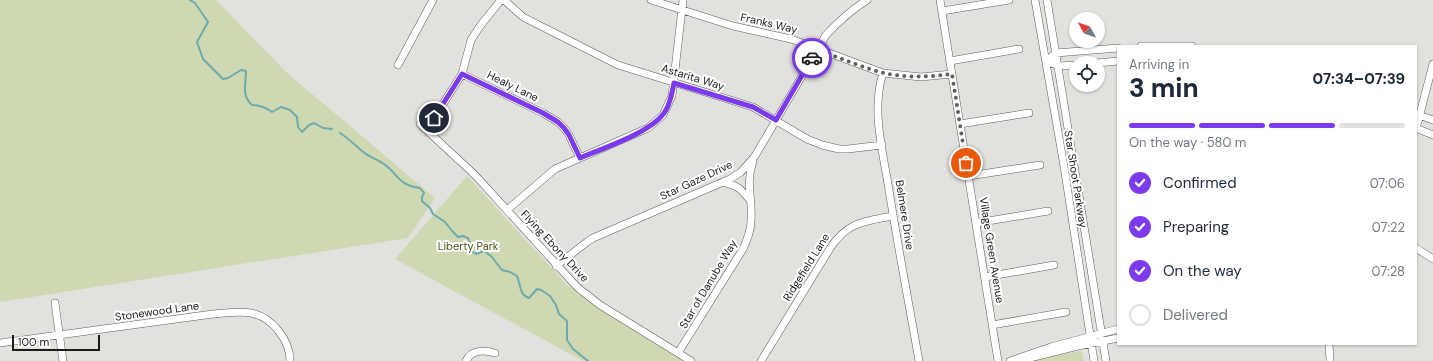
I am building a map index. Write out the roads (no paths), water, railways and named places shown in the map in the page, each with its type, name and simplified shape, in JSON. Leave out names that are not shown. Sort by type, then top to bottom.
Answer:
[{"type":"street","points":[[398,66],[433,0]]},
{"type":"street","points":[[462,74],[471,40],[501,0]]},
{"type":"street","name":"Astarita Way","points":[[504,0],[523,17],[618,65],[753,107],[807,139],[831,147],[848,149],[882,145]]},
{"type":"street","name":"Franks Way","points":[[651,0],[733,26],[791,39],[817,50],[883,73],[921,77],[952,74]]},
{"type":"street","points":[[507,210],[555,169],[640,132],[654,124],[666,110],[671,100],[674,83],[683,0]]},
{"type":"street","name":"Star Gaze Drive","points":[[556,266],[593,238],[723,182],[741,172],[754,159],[826,35],[851,10],[867,0]]},
{"type":"street","name":"Village Green Avenue","points":[[940,0],[998,361]]},
{"type":"street","points":[[942,11],[1009,0]]},
{"type":"street","name":"Star Shoot Parkway","points":[[1036,0],[1064,166],[1094,361]]},
{"type":"street","name":"Star Shoot Parkway","points":[[1047,0],[1106,361]]},
{"type":"street","points":[[1046,61],[1056,53],[1117,48]]},
{"type":"street","points":[[950,61],[1019,49]]},
{"type":"street","points":[[1046,61],[1059,66],[1069,65]]},
{"type":"street","points":[[1105,62],[1117,61]]},
{"type":"street","points":[[1433,64],[1418,115],[1433,120]]},
{"type":"street","name":"Belmere Drive","points":[[883,73],[878,100],[882,145],[919,361]]},
{"type":"street","name":"Flying Ebony Drive","points":[[462,74],[434,118],[422,126],[475,175],[556,266],[577,287],[589,297],[691,361]]},
{"type":"street","name":"Healy Lane","points":[[462,74],[543,113],[558,122],[569,135],[580,158]]},
{"type":"street","points":[[960,124],[1029,113]]},
{"type":"street","points":[[1417,129],[1433,135]]},
{"type":"street","name":"Star of Danube Way","points":[[678,353],[745,243],[751,222],[748,182],[754,159]]},
{"type":"street","points":[[969,176],[1040,165]]},
{"type":"street","points":[[723,182],[740,189],[750,200]]},
{"type":"street","points":[[976,223],[1048,211]]},
{"type":"street","name":"Ridgefield Lane","points":[[762,361],[837,238],[849,227],[894,216]]},
{"type":"street","points":[[1417,249],[1433,259]]},
{"type":"street","points":[[985,277],[1054,265]]},
{"type":"street","points":[[55,303],[63,361]]},
{"type":"street","name":"Stonewood Lane","points":[[0,344],[213,314],[243,312],[258,315],[273,325],[285,340],[289,351],[290,361]]},
{"type":"street","points":[[992,325],[1066,312]]},
{"type":"street","points":[[1102,338],[1117,330]]},
{"type":"street","points":[[1013,360],[1025,360],[1091,340],[1117,338]]},
{"type":"street","points":[[1329,345],[1330,360]]},
{"type":"street","points":[[466,361],[468,356],[478,351],[486,350],[495,353]]},
{"type":"waterway","points":[[190,0],[195,3],[208,22],[197,42],[203,59],[223,79],[228,78],[241,70],[246,71],[245,93],[252,105],[258,105],[272,112],[281,107],[290,110],[297,117],[298,127],[302,132],[309,125],[314,123],[323,128],[332,129]]},
{"type":"waterway","points":[[340,133],[365,153],[384,164],[407,185],[420,188],[424,193],[422,201],[430,208],[433,214],[445,222],[458,237],[463,236],[468,238],[471,251],[476,254],[484,251],[491,256],[502,270],[517,276],[523,295],[529,298],[537,289],[550,296],[556,305],[559,314],[567,321],[567,340],[573,349],[588,361]]},
{"type":"park label","name":"Liberty Park","points":[[468,246]]}]
